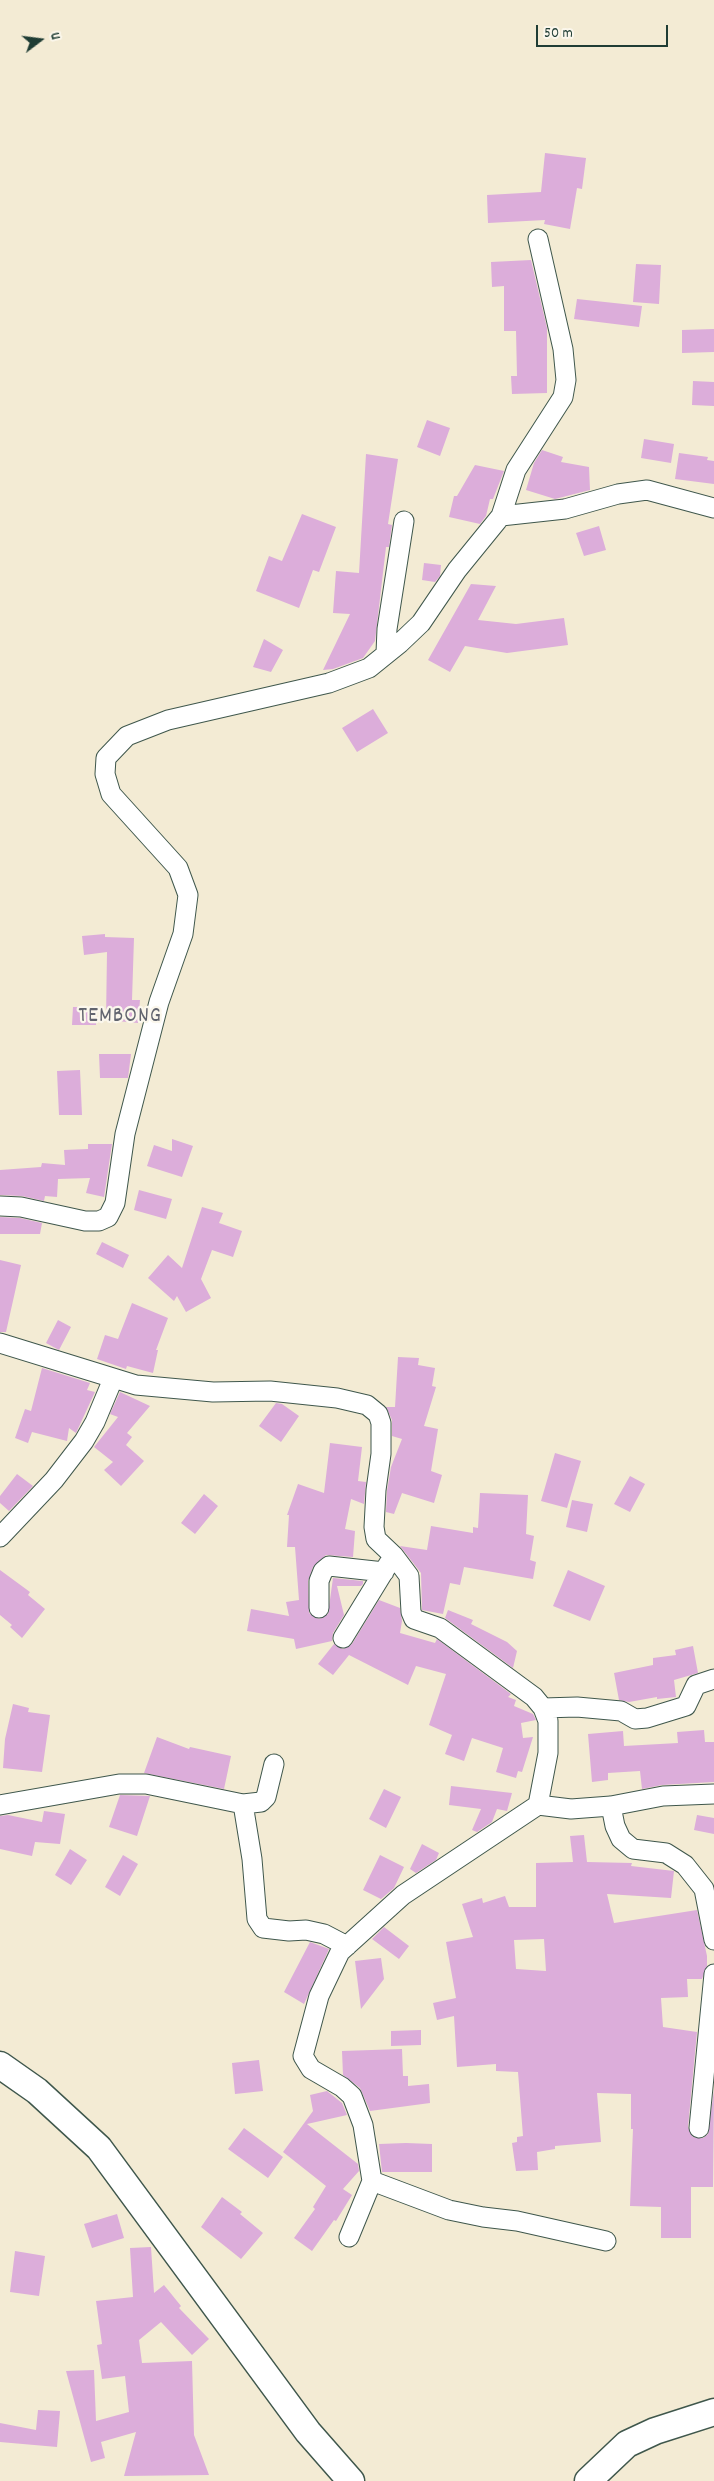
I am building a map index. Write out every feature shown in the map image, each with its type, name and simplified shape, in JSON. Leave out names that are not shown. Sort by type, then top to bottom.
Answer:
[{"type":"street","points":[[0,1206],[22,1206],[85,1221],[99,1221],[108,1217],[115,1203],[126,1134],[159,1002],[183,934],[188,895],[178,868],[110,794],[105,774],[106,758],[127,736],[168,720],[329,683],[369,668],[421,623],[444,592],[457,570],[501,516],[516,470],[562,397],[566,380],[563,349],[538,240]]},
{"type":"street","points":[[501,516],[565,509],[618,494],[647,490],[714,508]]},
{"type":"street","points":[[386,653],[404,521]]},
{"type":"street","points":[[0,1343],[136,1385],[213,1392],[270,1391],[337,1398],[367,1405],[378,1414],[381,1423],[381,1454],[374,1526],[376,1539],[394,1556],[409,1576],[411,1612],[414,1619],[440,1628],[534,1698],[542,1708],[548,1721],[548,1753],[538,1805]]},
{"type":"street","points":[[0,1537],[54,1480],[84,1441],[98,1416],[113,1379]]},
{"type":"street","points":[[343,1638],[394,1556]]},
{"type":"street","points":[[319,1608],[319,1581],[323,1571],[329,1566],[384,1572]]},
{"type":"street","points":[[542,1708],[578,1707],[621,1711],[635,1719],[646,1718],[686,1706],[696,1684],[714,1679]]},
{"type":"street","points":[[0,1805],[119,1784],[146,1784],[243,1804],[262,1802],[266,1797],[274,1764]]},
{"type":"street","points":[[349,2237],[372,2182],[363,2126],[352,2096],[342,2087],[310,2069],[303,2056],[319,1996],[340,1952],[403,1895],[538,1805],[571,1809],[611,1806],[663,1796],[714,1794]]},
{"type":"street","points":[[243,1804],[252,1859],[257,1919],[263,1928],[289,1931],[306,1930],[324,1934],[347,1946]]},
{"type":"street","points":[[611,1806],[615,1826],[621,1838],[633,1849],[666,1853],[685,1864],[704,1889],[714,1940]]},
{"type":"street","points":[[699,2128],[714,1974]]},
{"type":"street","points":[[0,2065],[37,2091],[99,2148],[308,2432],[351,2481]]},
{"type":"street","points":[[372,2182],[449,2210],[483,2218],[517,2221],[606,2241]]},
{"type":"street","points":[[588,2481],[627,2444],[655,2431],[714,2412]]},
{"type":"building","points":[[545,153],[586,158],[582,189],[577,188],[570,229],[544,224],[545,220],[488,223],[487,195],[541,192]]},
{"type":"building","points":[[531,260],[547,328],[547,393],[512,394],[511,376],[517,376],[516,331],[504,331],[504,286],[492,287],[491,262]]},
{"type":"building","points":[[636,264],[661,265],[659,304],[633,302]]},
{"type":"building","points":[[577,299],[642,306],[639,327],[574,319]]},
{"type":"building","points":[[714,329],[714,352],[682,353],[682,330]]},
{"type":"building","points":[[693,381],[714,382],[714,406],[692,405]]},
{"type":"building","points":[[427,420],[450,428],[440,456],[417,447]]},
{"type":"building","points":[[644,439],[674,444],[671,463],[641,458]]},
{"type":"building","points":[[542,450],[563,457],[561,462],[589,467],[590,490],[555,499],[526,490],[534,463]]},
{"type":"building","points":[[679,453],[708,457],[707,460],[714,461],[714,484],[675,479]]},
{"type":"building","points":[[366,454],[398,459],[388,524],[392,525],[389,547],[386,547],[375,641],[363,658],[333,669],[323,670],[350,614],[333,613],[336,571],[359,573]]},
{"type":"building","points":[[475,465],[504,471],[493,499],[490,499],[486,516],[480,524],[449,517],[454,496],[457,496]]},
{"type":"building","points":[[302,514],[336,527],[319,572],[313,570],[299,608],[256,591],[269,556],[282,561]]},
{"type":"building","points":[[599,526],[606,550],[584,556],[576,533]]},
{"type":"building","points":[[424,563],[441,565],[440,576],[435,582],[422,580]]},
{"type":"building","points":[[471,584],[496,586],[478,620],[516,624],[564,618],[568,645],[507,653],[465,646],[450,672],[428,660]]},
{"type":"building","points":[[264,639],[283,650],[271,672],[253,667]]},
{"type":"building","points":[[373,709],[388,733],[357,752],[342,728]]},
{"type":"building","points":[[105,934],[105,937],[134,938],[132,1000],[140,1000],[138,1023],[106,1020],[107,952],[84,955],[82,936]]},
{"type":"building","points":[[73,1007],[97,1007],[96,1025],[72,1025]]},
{"type":"building","points":[[99,1054],[131,1054],[128,1078],[100,1078]]},
{"type":"building","points":[[80,1070],[82,1115],[59,1115],[57,1071]]},
{"type":"building","points":[[172,1139],[193,1146],[182,1177],[147,1166],[154,1145],[172,1151]]},
{"type":"building","points":[[88,1144],[112,1144],[104,1197],[86,1193],[90,1178],[58,1179],[57,1197],[45,1196],[44,1201],[22,1196],[0,1195],[0,1170],[41,1167],[42,1163],[65,1165],[64,1150],[88,1149]]},
{"type":"building","points":[[139,1190],[172,1199],[166,1219],[134,1210]]},
{"type":"building","points":[[202,1207],[223,1213],[219,1223],[242,1231],[233,1257],[212,1250],[201,1279],[211,1298],[186,1312],[177,1296],[174,1301],[148,1278],[168,1255],[182,1268]]},
{"type":"building","points":[[0,1217],[20,1218],[42,1223],[40,1234],[0,1234]]},
{"type":"building","points":[[102,1242],[129,1255],[123,1268],[96,1254]]},
{"type":"building","points":[[0,1260],[21,1265],[6,1332],[0,1332]]},
{"type":"building","points":[[132,1303],[168,1318],[156,1350],[158,1350],[153,1373],[127,1366],[126,1369],[97,1359],[105,1335],[118,1339]]},
{"type":"building","points":[[58,1320],[71,1327],[59,1350],[46,1343]]},
{"type":"building","points":[[398,1357],[419,1358],[418,1365],[435,1368],[432,1386],[436,1387],[424,1426],[438,1429],[431,1471],[442,1475],[434,1503],[402,1493],[394,1514],[386,1512],[387,1491],[391,1467],[402,1439],[392,1436],[392,1420],[386,1407],[395,1407]]},
{"type":"building","points":[[42,1368],[90,1383],[87,1390],[95,1392],[76,1433],[69,1428],[67,1441],[32,1432],[28,1443],[15,1438],[25,1409],[31,1411]]},
{"type":"building","points":[[120,1392],[150,1406],[127,1433],[132,1437],[126,1445],[144,1461],[121,1486],[104,1470],[113,1462],[94,1447],[118,1417],[110,1414]]},
{"type":"building","points":[[276,1403],[282,1404],[299,1416],[281,1442],[259,1426]]},
{"type":"building","points":[[330,1443],[362,1447],[358,1481],[366,1482],[364,1504],[351,1499],[345,1529],[355,1531],[353,1557],[326,1555],[313,1567],[308,1581],[309,1613],[319,1619],[328,1614],[333,1578],[363,1581],[363,1584],[361,1586],[337,1586],[344,1615],[333,1633],[332,1641],[296,1649],[294,1639],[247,1631],[251,1609],[289,1616],[286,1602],[299,1600],[295,1547],[287,1547],[289,1515],[287,1515],[298,1484],[324,1493]]},
{"type":"building","points":[[555,1453],[581,1461],[567,1508],[541,1501]]},
{"type":"building","points":[[17,1474],[33,1486],[9,1511],[0,1503],[0,1496]]},
{"type":"building","points":[[630,1476],[645,1484],[630,1512],[614,1504]]},
{"type":"building","points":[[480,1493],[528,1495],[526,1534],[534,1536],[530,1560],[536,1562],[533,1579],[464,1567],[460,1585],[450,1583],[443,1614],[422,1610],[421,1573],[400,1546],[427,1550],[431,1526],[473,1533],[473,1527],[478,1528]]},
{"type":"building","points":[[204,1494],[218,1506],[195,1534],[181,1523]]},
{"type":"building","points":[[572,1500],[593,1504],[587,1532],[566,1527]]},
{"type":"building","points":[[0,1570],[30,1592],[28,1595],[45,1609],[22,1638],[10,1627],[12,1625],[0,1615]]},
{"type":"building","points":[[568,1570],[605,1586],[590,1621],[553,1606]]},
{"type":"building","points":[[379,1600],[400,1608],[402,1621],[400,1633],[435,1643],[437,1639],[511,1694],[508,1697],[516,1700],[514,1706],[533,1714],[536,1720],[521,1723],[523,1738],[533,1737],[522,1772],[518,1771],[516,1778],[496,1772],[503,1748],[472,1738],[464,1761],[445,1754],[452,1735],[429,1725],[446,1674],[416,1666],[408,1685],[349,1655],[333,1675],[318,1664],[334,1644],[343,1649],[352,1644]]},
{"type":"building","points":[[448,1610],[473,1620],[471,1624],[507,1642],[517,1651],[513,1668],[445,1618]]},
{"type":"building","points":[[693,1646],[698,1673],[674,1680],[676,1697],[657,1699],[657,1697],[629,1702],[619,1700],[614,1673],[653,1665],[653,1658],[676,1655],[675,1650]]},
{"type":"building","points":[[13,1704],[29,1708],[28,1712],[50,1715],[42,1772],[3,1768],[5,1739]]},
{"type":"building","points":[[704,1730],[705,1742],[714,1742],[714,1782],[662,1785],[642,1789],[640,1771],[608,1773],[608,1780],[592,1782],[588,1734],[623,1731],[624,1746],[678,1743],[677,1732]]},
{"type":"building","points":[[157,1737],[189,1749],[190,1747],[231,1756],[224,1789],[144,1773]]},
{"type":"building","points":[[451,1786],[512,1793],[507,1811],[497,1809],[492,1822],[477,1832],[472,1830],[481,1809],[449,1805]]},
{"type":"building","points":[[384,1789],[401,1797],[386,1828],[369,1819]]},
{"type":"building","points":[[120,1795],[150,1796],[137,1836],[109,1827]]},
{"type":"building","points":[[44,1811],[65,1814],[60,1844],[35,1842],[32,1856],[0,1849],[0,1816],[8,1815],[42,1822]]},
{"type":"building","points":[[697,1815],[714,1818],[714,1834],[694,1830]]},
{"type":"building","points":[[584,1835],[587,1862],[632,1863],[631,1866],[674,1871],[671,1898],[607,1894],[614,1923],[697,1910],[707,1956],[707,1966],[702,1979],[687,1979],[688,1997],[661,1998],[663,2027],[697,2032],[688,2127],[693,2137],[703,2138],[708,2134],[714,2090],[713,2187],[691,2187],[691,2238],[661,2238],[661,2207],[630,2206],[633,2129],[631,2129],[631,2094],[597,2093],[601,2142],[555,2146],[555,2149],[537,2152],[538,2170],[516,2171],[512,2143],[517,2142],[517,2137],[523,2136],[518,2072],[496,2071],[496,2064],[457,2067],[454,2016],[437,2020],[433,2003],[456,1998],[446,1942],[473,1937],[462,1904],[482,1898],[483,1903],[505,1896],[509,1907],[536,1907],[536,1863],[573,1862],[570,1836]],"holes":[[[544,1939],[546,1971],[516,1969],[514,1940]]]},
{"type":"building","points":[[422,1844],[439,1853],[436,1860],[416,1873],[410,1869]]},
{"type":"building","points":[[70,1849],[87,1860],[71,1885],[55,1875]]},
{"type":"building","points":[[123,1855],[138,1864],[120,1896],[105,1887]]},
{"type":"building","points":[[380,1855],[404,1867],[394,1888],[381,1899],[363,1890]]},
{"type":"building","points":[[384,1927],[409,1946],[399,1959],[372,1939]]},
{"type":"building","points":[[310,1942],[329,1949],[304,2004],[284,1992]]},
{"type":"building","points":[[381,1958],[384,1979],[361,2009],[355,1961]]},
{"type":"building","points":[[421,2030],[421,2045],[391,2046],[391,2031]]},
{"type":"building","points":[[402,2049],[403,2076],[408,2076],[408,2086],[429,2084],[430,2103],[370,2111],[360,2088],[343,2075],[342,2051]]},
{"type":"building","points":[[259,2060],[263,2091],[235,2094],[232,2063]]},
{"type":"building","points":[[327,2091],[342,2103],[347,2115],[307,2124],[358,2164],[359,2171],[343,2189],[352,2195],[336,2221],[334,2220],[312,2251],[294,2238],[315,2209],[313,2207],[326,2186],[283,2152],[313,2111],[310,2095]]},
{"type":"building","points":[[244,2128],[283,2157],[268,2178],[228,2149]]},
{"type":"building","points":[[379,2144],[432,2144],[432,2172],[382,2172]]},
{"type":"building","points":[[222,2197],[242,2212],[240,2214],[263,2233],[241,2259],[201,2227]]},
{"type":"building","points":[[117,2214],[124,2238],[92,2248],[84,2224]]},
{"type":"building","points":[[151,2247],[154,2293],[164,2285],[181,2306],[179,2308],[209,2339],[192,2355],[161,2322],[139,2340],[142,2363],[192,2361],[194,2435],[209,2475],[124,2476],[136,2432],[101,2442],[105,2458],[91,2462],[66,2371],[94,2370],[96,2421],[129,2412],[125,2376],[102,2379],[97,2345],[102,2344],[96,2301],[133,2297],[130,2248]]},
{"type":"building","points":[[15,2251],[45,2256],[39,2296],[10,2292]]},
{"type":"building","points":[[38,2410],[60,2411],[57,2447],[0,2442],[0,2423],[36,2430]]},
{"type":"district","name":"TEMBONG","points":[[120,1018]]}]
